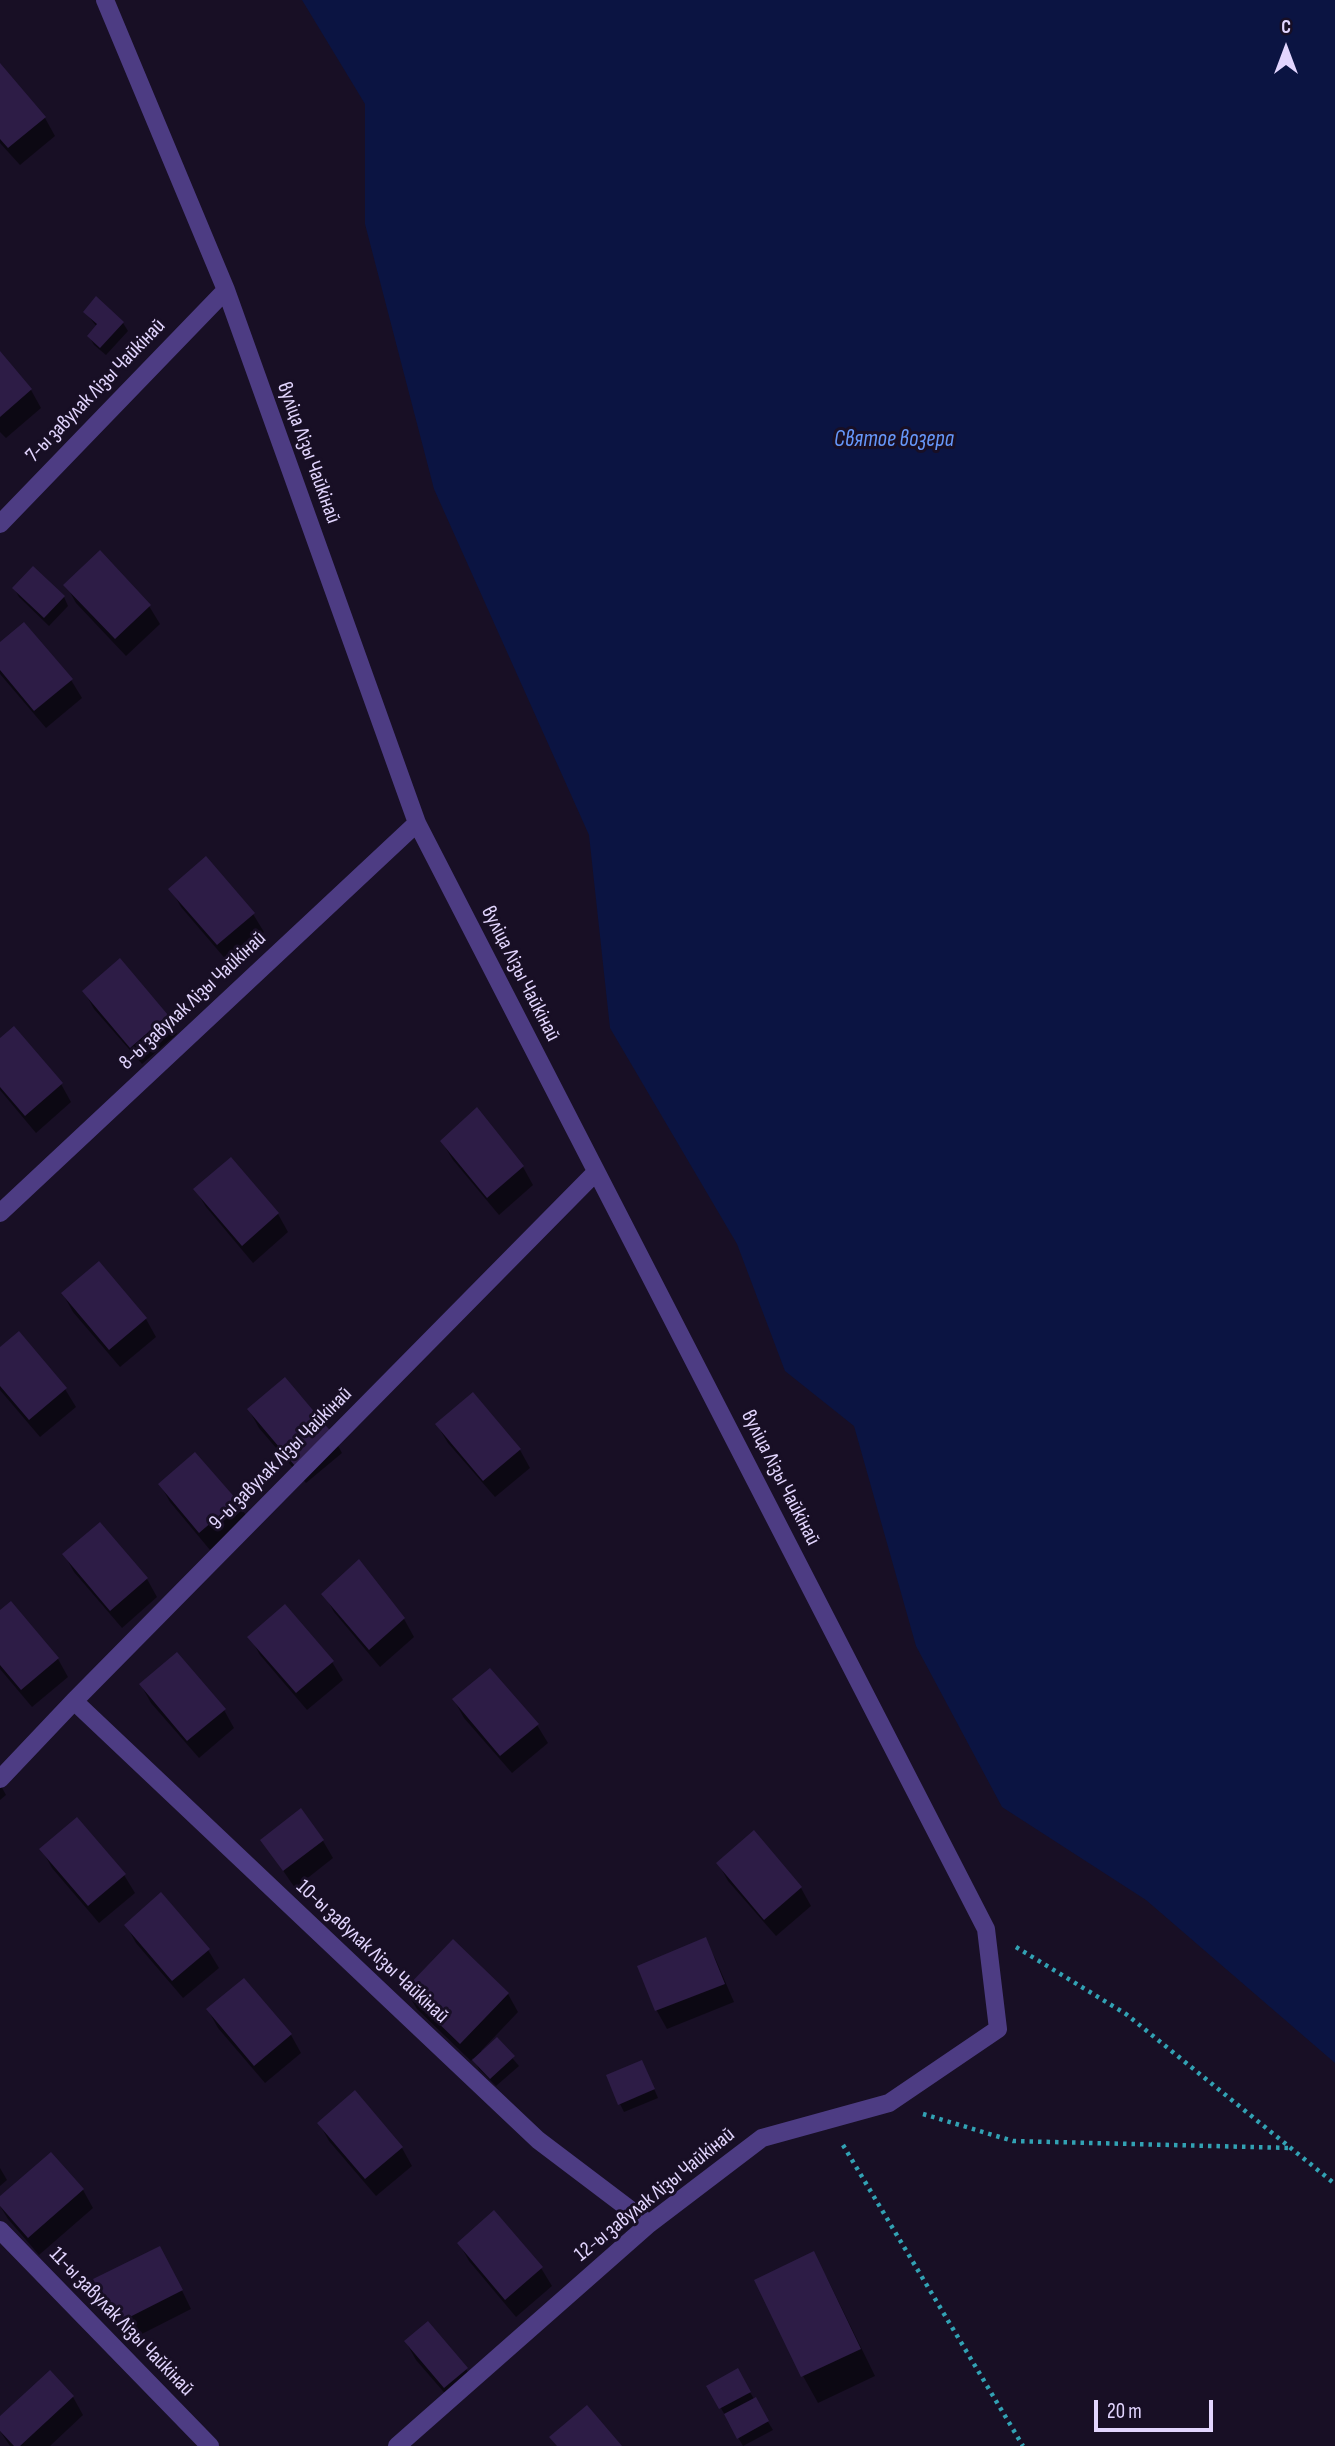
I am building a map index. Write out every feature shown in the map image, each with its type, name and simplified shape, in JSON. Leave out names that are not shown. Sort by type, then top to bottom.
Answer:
[{"type":"street","name":"вуліца Лізы Чайкінай","points":[[105,0],[226,290],[417,823],[986,1929]]},
{"type":"street","name":"7-ы завулак Лізы Чайкінай","points":[[0,524],[226,290]]},
{"type":"street","name":"8-ы завулак Лізы Чайкінай","points":[[0,1213],[417,823]]},
{"type":"street","name":"9-ы завулак Лізы Чайкінай","points":[[0,1779],[596,1172]]},
{"type":"street","name":"10-ы завулак Лізы Чайкінай","points":[[74,1701],[538,2140],[649,2224]]},
{"type":"street","name":"12-ы завулак Лізы Чайкінай","points":[[397,2446],[649,2224],[762,2138],[889,2103],[998,2029],[986,1929]]},
{"type":"street","name":"11-ы завулак Лізы Чайкінай","points":[[0,2230],[210,2446]]},
{"type":"path","points":[[986,1929],[1126,2014],[1335,2184]]},
{"type":"path","points":[[889,2103],[1013,2141],[1292,2148]]},
{"type":"path","points":[[828,2120],[1023,2446]]},
{"type":"water","name":"Святое возера","points":[[302,0],[1335,0],[1335,2063],[1146,1900],[1002,1807],[916,1646],[854,1426],[785,1371],[737,1244],[610,1028],[589,835],[434,489],[365,224],[365,104]]},
{"type":"building","points":[[0,63],[46,117],[8,148],[0,139]]},
{"type":"building","points":[[96,296],[124,322],[100,348],[87,336],[97,324],[83,312]]},
{"type":"building","points":[[0,351],[32,389],[0,417]]},
{"type":"building","points":[[100,550],[151,605],[115,639],[63,585]]},
{"type":"building","points":[[33,566],[65,596],[44,618],[12,588]]},
{"type":"building","points":[[24,622],[73,679],[34,711],[0,670],[0,642]]},
{"type":"building","points":[[206,856],[255,913],[217,945],[168,889]]},
{"type":"building","points":[[120,958],[168,1015],[130,1048],[82,991]]},
{"type":"building","points":[[14,1026],[63,1083],[25,1116],[0,1087],[0,1038]]},
{"type":"building","points":[[477,1107],[524,1166],[487,1198],[440,1141]]},
{"type":"building","points":[[231,1157],[279,1213],[242,1246],[193,1189]]},
{"type":"building","points":[[99,1261],[147,1318],[109,1350],[61,1293]]},
{"type":"building","points":[[19,1331],[67,1388],[29,1420],[0,1386],[0,1347]]},
{"type":"building","points":[[285,1377],[333,1434],[295,1466],[247,1409]]},
{"type":"building","points":[[473,1392],[521,1449],[483,1481],[435,1424]]},
{"type":"building","points":[[195,1452],[244,1508],[234,1517],[227,1509],[199,1533],[158,1484]]},
{"type":"building","points":[[100,1522],[148,1578],[110,1611],[62,1554]]},
{"type":"building","points":[[359,1559],[405,1618],[369,1650],[321,1594]]},
{"type":"building","points":[[11,1601],[59,1658],[21,1690],[0,1665],[0,1610]]},
{"type":"building","points":[[285,1604],[334,1661],[296,1693],[247,1637]]},
{"type":"building","points":[[177,1652],[226,1709],[187,1741],[139,1684]]},
{"type":"building","points":[[490,1668],[539,1724],[500,1756],[452,1699]]},
{"type":"building","points":[[301,1808],[324,1840],[283,1871],[260,1840]]},
{"type":"building","points":[[77,1817],[126,1874],[88,1906],[39,1849]]},
{"type":"building","points":[[754,1830],[802,1887],[764,1920],[716,1863]]},
{"type":"building","points":[[161,1892],[210,1949],[172,1981],[124,1925]]},
{"type":"building","points":[[706,1937],[725,1984],[655,2011],[637,1966]]},
{"type":"building","points":[[453,1939],[509,1993],[460,2044],[404,1990]]},
{"type":"building","points":[[244,1978],[292,2034],[254,2066],[206,2009]]},
{"type":"building","points":[[497,2037],[515,2056],[490,2079],[472,2060]]},
{"type":"building","points":[[642,2060],[655,2089],[618,2105],[606,2075]]},
{"type":"building","points":[[355,2090],[403,2147],[365,2179],[317,2123]]},
{"type":"building","points":[[51,2152],[84,2189],[28,2238],[0,2206],[0,2196]]},
{"type":"building","points":[[494,2210],[543,2267],[505,2300],[457,2243]]},
{"type":"building","points":[[160,2246],[183,2290],[116,2324],[93,2279]]},
{"type":"building","points":[[814,2251],[861,2349],[801,2377],[754,2280]]},
{"type":"building","points":[[428,2321],[468,2368],[444,2388],[404,2341]]},
{"type":"building","points":[[738,2368],[751,2392],[719,2409],[706,2386]]},
{"type":"building","points":[[50,2370],[74,2396],[20,2446],[14,2446],[0,2431],[0,2416]]},
{"type":"building","points":[[756,2397],[769,2421],[737,2439],[724,2414]]},
{"type":"building","points":[[587,2405],[622,2446],[557,2446],[549,2437]]}]
